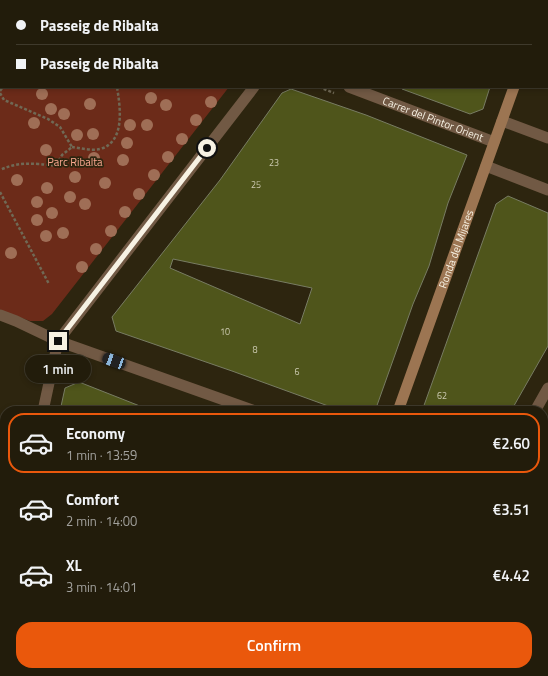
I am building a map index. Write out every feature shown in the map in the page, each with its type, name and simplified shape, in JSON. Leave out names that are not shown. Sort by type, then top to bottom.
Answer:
[{"type":"main road","name":"Ronda del Mijares","points":[[400,406],[514,88]]},
{"type":"street","points":[[44,406],[58,341],[253,88]]},
{"type":"street","name":"Carrer del Pintor Orient","points":[[352,88],[494,142]]},
{"type":"street","points":[[502,121],[548,138]]},
{"type":"street","points":[[486,166],[548,190]]},
{"type":"street","points":[[0,315],[58,341],[241,406]]},
{"type":"street","points":[[538,406],[548,388]]},
{"type":"path","points":[[0,170],[11,165],[26,164],[41,164],[50,167],[57,164],[62,155],[72,148],[100,149],[111,142],[117,134],[120,122],[117,88]]},
{"type":"path","points":[[0,92],[4,100],[48,119],[60,127],[72,148]]},
{"type":"path","points":[[0,192],[49,284]]},
{"type":"green space","name":"Parc Ribalta","points":[[0,88],[228,88],[52,314],[43,321],[30,321],[0,310]]},
{"type":"building","points":[[490,88],[483,109],[470,114],[402,89]]},
{"type":"building","points":[[291,89],[366,115],[467,155],[448,203],[429,266],[413,304],[377,406],[328,406],[116,331],[112,317],[220,180],[282,93]],"holes":[[[173,259],[312,288],[300,324],[170,268]]]},
{"type":"building","points":[[508,196],[548,213],[548,346],[514,406],[424,406],[496,204]]},
{"type":"building","points":[[79,382],[140,406],[61,406],[65,388]]},
{"type":"route","points":[[58,341],[207,148]]}]
